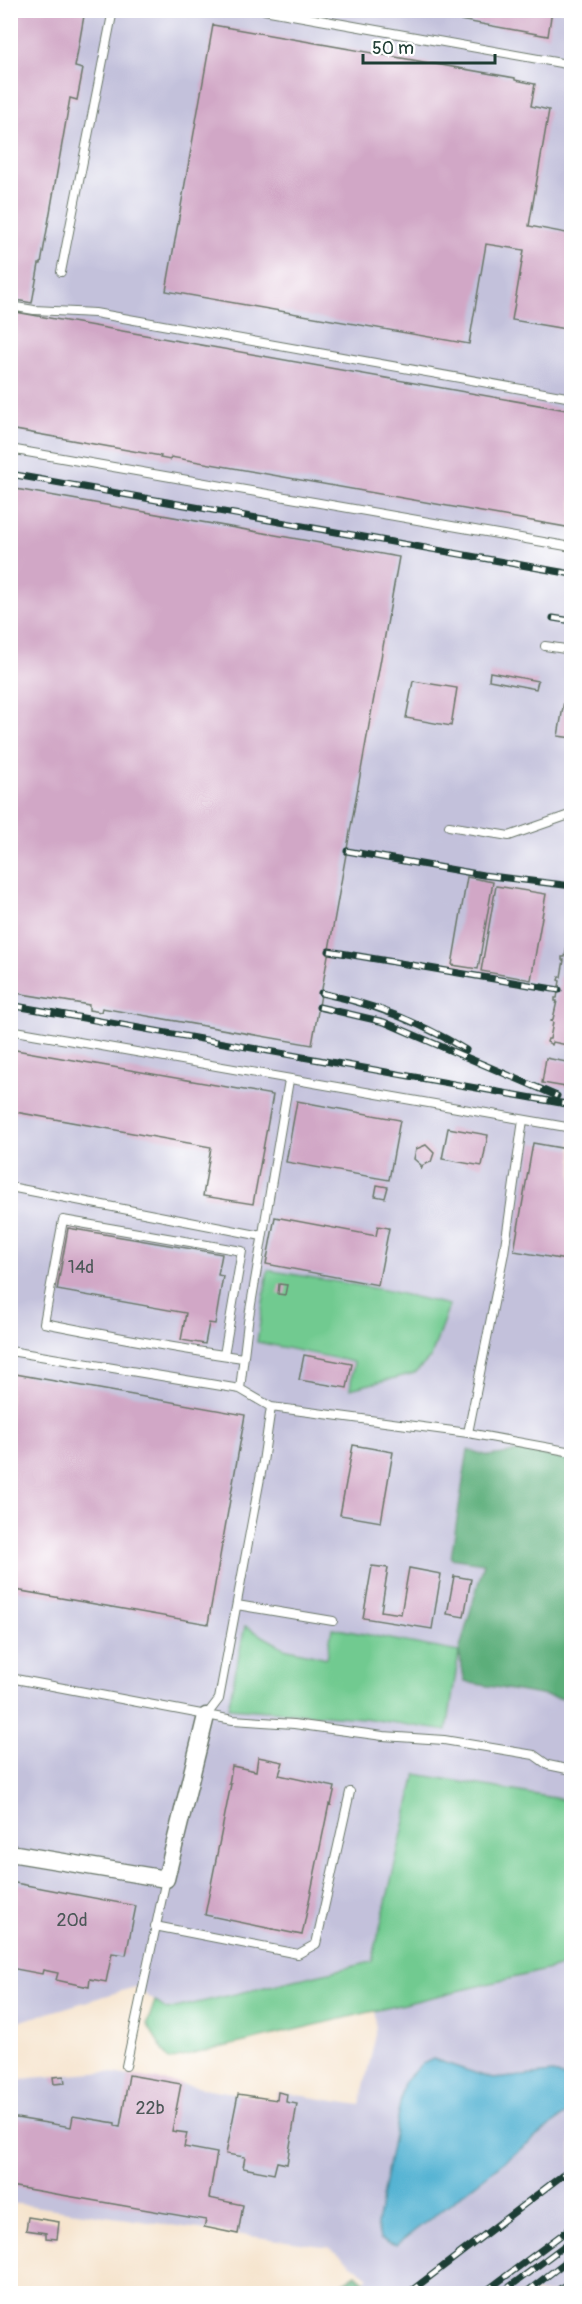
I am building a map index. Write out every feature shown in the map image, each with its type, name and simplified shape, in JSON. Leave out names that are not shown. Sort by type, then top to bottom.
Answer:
[{"type":"street","points":[[10,1853],[166,1879],[206,1716]]},
{"type":"lane","points":[[61,273],[113,10]]},
{"type":"lane","points":[[264,10],[572,65]]},
{"type":"lane","points":[[10,306],[33,310],[95,313],[572,398]]},
{"type":"lane","points":[[10,449],[572,547]]},
{"type":"lane","points":[[545,646],[572,650]]},
{"type":"lane","points":[[448,826],[509,836],[572,814]]},
{"type":"lane","points":[[10,1030],[572,1128]]},
{"type":"lane","points":[[240,1389],[262,1236],[289,1080]]},
{"type":"lane","points":[[468,1432],[504,1252],[523,1120]]},
{"type":"lane","points":[[10,1187],[262,1236]]},
{"type":"lane","points":[[224,1355],[242,1251],[63,1220],[44,1323],[224,1355],[243,1358]]},
{"type":"lane","points":[[10,1351],[240,1389],[271,1407],[468,1432],[572,1452]]},
{"type":"lane","points":[[206,1716],[219,1700],[271,1407]]},
{"type":"lane","points":[[237,1605],[333,1621]]},
{"type":"lane","points":[[10,1678],[206,1716],[294,1724],[383,1736],[444,1740],[534,1755],[548,1765],[572,1770]]},
{"type":"lane","points":[[155,1926],[298,1954],[316,1944],[350,1792]]},
{"type":"lane","points":[[126,2066],[166,1879]]},
{"type":"shaded area","points":[[11,11],[571,11],[571,1461],[524,1451],[489,1456],[451,1558],[484,1563],[459,1652],[465,1682],[571,1700],[571,2293],[347,2293],[369,2277],[329,2247],[11,2203],[10,2083],[30,2078],[106,2072],[276,2100],[278,2092],[360,2105],[376,2034],[372,1962],[167,2010],[135,1987],[11,2024]]},
{"type":"green space","points":[[268,1270],[384,1290],[449,1305],[431,1357],[415,1373],[350,1389],[354,1362],[257,1342]]},
{"type":"green space","points":[[468,1450],[489,1456],[524,1451],[571,1461],[571,1700],[465,1682],[459,1652],[484,1563],[451,1558]]},
{"type":"green space","points":[[245,1626],[284,1648],[327,1658],[332,1628],[459,1652],[447,1731],[364,1718],[228,1708]]},
{"type":"green space","points":[[416,1774],[571,1801],[571,1964],[169,2060],[147,2024],[155,2001],[167,2010],[372,1962]]},
{"type":"green space","points":[[356,2274],[377,2293],[326,2293]]},
{"type":"water","points":[[433,2059],[493,2079],[553,2073],[569,2080],[571,2110],[396,2245],[380,2239],[377,2224],[404,2082],[420,2065]]},
{"type":"building","points":[[10,10],[85,10],[75,67],[83,69],[77,100],[70,98],[32,303],[10,299]]},
{"type":"building","points":[[444,10],[552,10],[548,36],[443,17]]},
{"type":"building","points":[[213,25],[515,78],[515,80],[535,84],[531,106],[549,110],[529,226],[572,234],[572,330],[512,320],[524,250],[486,244],[469,344],[166,291]]},
{"type":"building","points":[[10,311],[572,411],[572,528],[171,457],[170,460],[160,458],[161,456],[10,429]]},
{"type":"building","points":[[10,488],[399,557],[312,1045],[102,1008],[101,1012],[89,1010],[89,1005],[10,992]]},
{"type":"building","points":[[490,672],[538,681],[536,689],[489,680]]},
{"type":"building","points":[[413,681],[457,688],[451,726],[406,718]]},
{"type":"building","points":[[567,684],[572,685],[572,738],[558,736]]},
{"type":"building","points":[[467,877],[493,882],[478,969],[452,965]]},
{"type":"building","points":[[496,886],[546,894],[531,980],[481,971]]},
{"type":"building","points":[[570,925],[572,1046],[553,1042],[552,1045],[547,1042],[550,1039],[553,1022],[551,1021],[560,981],[558,980],[561,977],[564,960],[562,957],[565,957]]},
{"type":"building","points":[[10,1049],[273,1095],[253,1204],[203,1196],[211,1147],[10,1111]]},
{"type":"building","points":[[546,1058],[572,1063],[572,1088],[542,1083]]},
{"type":"building","points":[[297,1101],[400,1120],[389,1180],[286,1162]]},
{"type":"building","points":[[448,1128],[488,1135],[482,1166],[442,1159]]},
{"type":"building","points":[[533,1143],[572,1150],[572,1261],[514,1251]]},
{"type":"building","points":[[426,1145],[434,1153],[431,1162],[423,1165],[421,1170],[421,1165],[414,1159],[416,1149]]},
{"type":"building","points":[[377,1185],[388,1187],[385,1198],[375,1196]]},
{"type":"building","points":[[275,1217],[376,1236],[378,1226],[389,1228],[378,1285],[266,1264]]},
{"type":"building","points":[[68,1228],[222,1254],[218,1275],[223,1276],[215,1324],[209,1323],[205,1344],[181,1340],[186,1313],[57,1290]]},
{"type":"building","points":[[279,1284],[287,1285],[285,1295],[278,1294]]},
{"type":"building","points":[[304,1355],[352,1364],[347,1388],[299,1380]]},
{"type":"building","points":[[10,1373],[245,1415],[208,1624],[10,1589]]},
{"type":"building","points":[[353,1445],[393,1452],[381,1522],[340,1515]]},
{"type":"building","points":[[372,1566],[388,1568],[381,1611],[401,1614],[409,1568],[441,1574],[432,1629],[363,1618]]},
{"type":"building","points":[[454,1576],[471,1579],[464,1617],[447,1614]]},
{"type":"building","points":[[258,1757],[283,1762],[279,1775],[335,1787],[331,1805],[329,1804],[302,1935],[205,1915],[231,1784],[229,1784],[232,1766],[256,1771]]},
{"type":"building","points":[[10,1882],[136,1906],[126,1955],[112,1953],[106,1982],[90,1979],[89,1987],[56,1980],[58,1973],[43,1970],[42,1974],[10,1968]]},
{"type":"building","points":[[129,2075],[181,2084],[172,2131],[187,2133],[184,2147],[217,2153],[209,2198],[243,2205],[238,2234],[204,2227],[206,2220],[10,2186],[10,2117],[71,2127],[73,2116],[115,2123],[115,2126],[120,2127]]},
{"type":"building","points":[[64,2076],[65,2083],[54,2084],[53,2077]]},
{"type":"building","points":[[278,2092],[287,2094],[286,2102],[297,2104],[287,2164],[277,2162],[274,2174],[243,2168],[245,2157],[226,2154],[238,2094],[277,2100]]},
{"type":"building","points":[[28,2217],[59,2222],[57,2239],[46,2238],[46,2233],[26,2230]]},
{"type":"railway","points":[[10,474],[572,574]]},
{"type":"railway","points":[[553,618],[572,621]]},
{"type":"railway","points":[[347,851],[483,875],[572,886]]},
{"type":"railway","points":[[329,951],[559,990]]},
{"type":"railway","points":[[321,993],[396,1015],[466,1050]]},
{"type":"railway","points":[[10,1005],[572,1105]]},
{"type":"railway","points":[[319,1007],[384,1022],[557,1096]]},
{"type":"railway","points":[[407,2294],[572,2168]]},
{"type":"railway","points":[[482,2294],[572,2227]]},
{"type":"railway","points":[[500,2294],[572,2240]]},
{"type":"railway","points":[[524,2294],[572,2257]]},
{"type":"railway","points":[[553,2294],[572,2280]]}]
